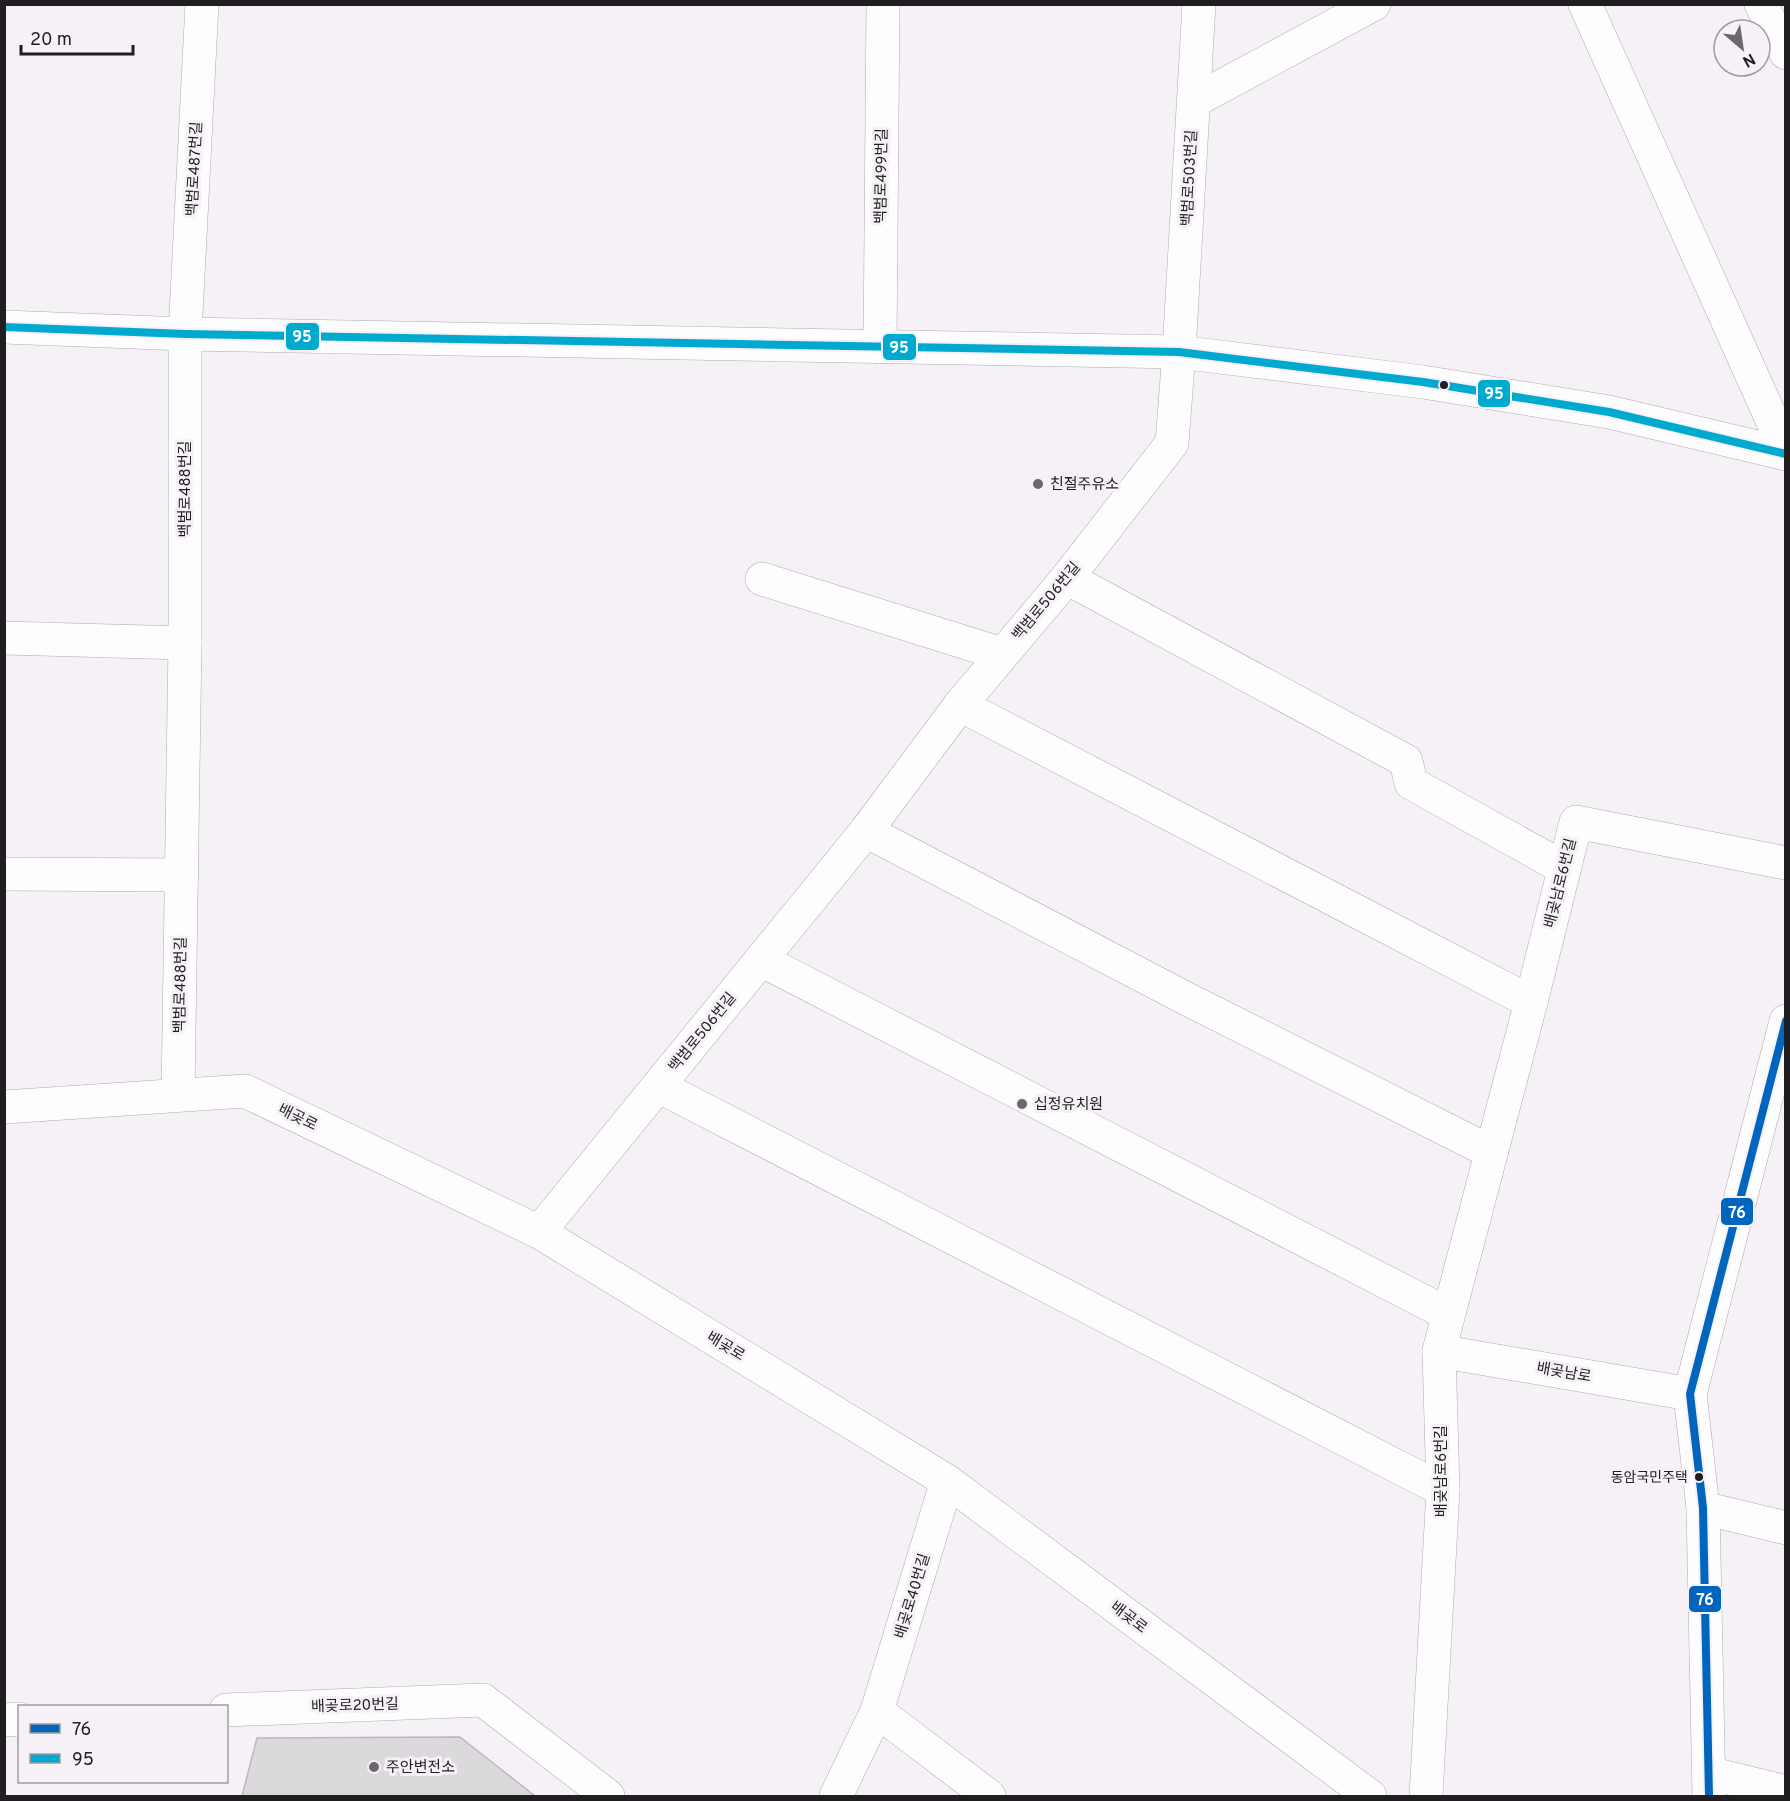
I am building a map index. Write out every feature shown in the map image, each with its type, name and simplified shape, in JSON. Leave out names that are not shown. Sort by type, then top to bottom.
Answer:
[{"type":"street","name":"백범로487번길","points":[[185,334],[202,4]]},
{"type":"street","name":"백범로499번길","points":[[880,347],[883,4]]},
{"type":"street","name":"백범로503번길","points":[[1179,352],[1199,4]]},
{"type":"street","points":[[1194,101],[1374,4]]},
{"type":"street","points":[[1585,4],[1785,452]]},
{"type":"street","points":[[1761,4],[1785,53]]},
{"type":"street","points":[[4,327],[185,334],[1179,352],[1424,382],[1609,412],[1785,452]]},
{"type":"street","name":"백범로488번길","points":[[178,1095],[185,643],[185,334]]},
{"type":"street","name":"백범로506번길","points":[[539,1232],[866,831],[960,705],[1067,578],[1172,444],[1179,352]]},
{"type":"street","points":[[1067,578],[1406,761],[1411,783],[1564,868]]},
{"type":"street","points":[[762,579],[1002,654]]},
{"type":"street","points":[[4,638],[185,643]]},
{"type":"street","points":[[960,705],[1531,1002]]},
{"type":"street","name":"배곶남로6번길","points":[[1426,1797],[1443,1490],[1439,1351],[1576,822],[1785,863]]},
{"type":"street","points":[[866,831],[1187,999],[1491,1152]]},
{"type":"street","points":[[4,874],[182,875]]},
{"type":"street","points":[[761,960],[1448,1314]]},
{"type":"street","points":[[1783,1036],[1690,1394],[1703,1508],[1709,1785],[1785,1792]]},
{"type":"street","points":[[658,1086],[1443,1490]]},
{"type":"street","name":"배곶로","points":[[4,1107],[245,1091],[539,1232],[947,1481],[1370,1797]]},
{"type":"street","name":"배곶남로","points":[[1439,1351],[1690,1394]]},
{"type":"street","name":"배곶로40번길","points":[[836,1797],[877,1711],[947,1481]]},
{"type":"street","points":[[1703,1508],[1785,1528]]},
{"type":"street","name":"배곶로20번길","points":[[228,1710],[483,1700],[608,1797]]},
{"type":"street","points":[[877,1711],[989,1797]]},
{"type":"building","name":"주안변전소","points":[[460,1737],[535,1796],[242,1796],[257,1738]]},
{"type":"transit line","name":"95","points":[[4,327],[185,334],[1179,352],[1423,382],[1609,412],[1786,454]]},
{"type":"transit line","name":"76","points":[[1709,1796],[1703,1508],[1690,1394],[1786,1021]]},
{"type":"place","name":"친절주유소","points":[[1038,484]]},
{"type":"place","name":"십정유치원","points":[[1022,1104]]},
{"type":"place","name":"동암국민주택","points":[[1699,1477]]},
{"type":"place","name":"주안변전소","points":[[374,1767]]}]
